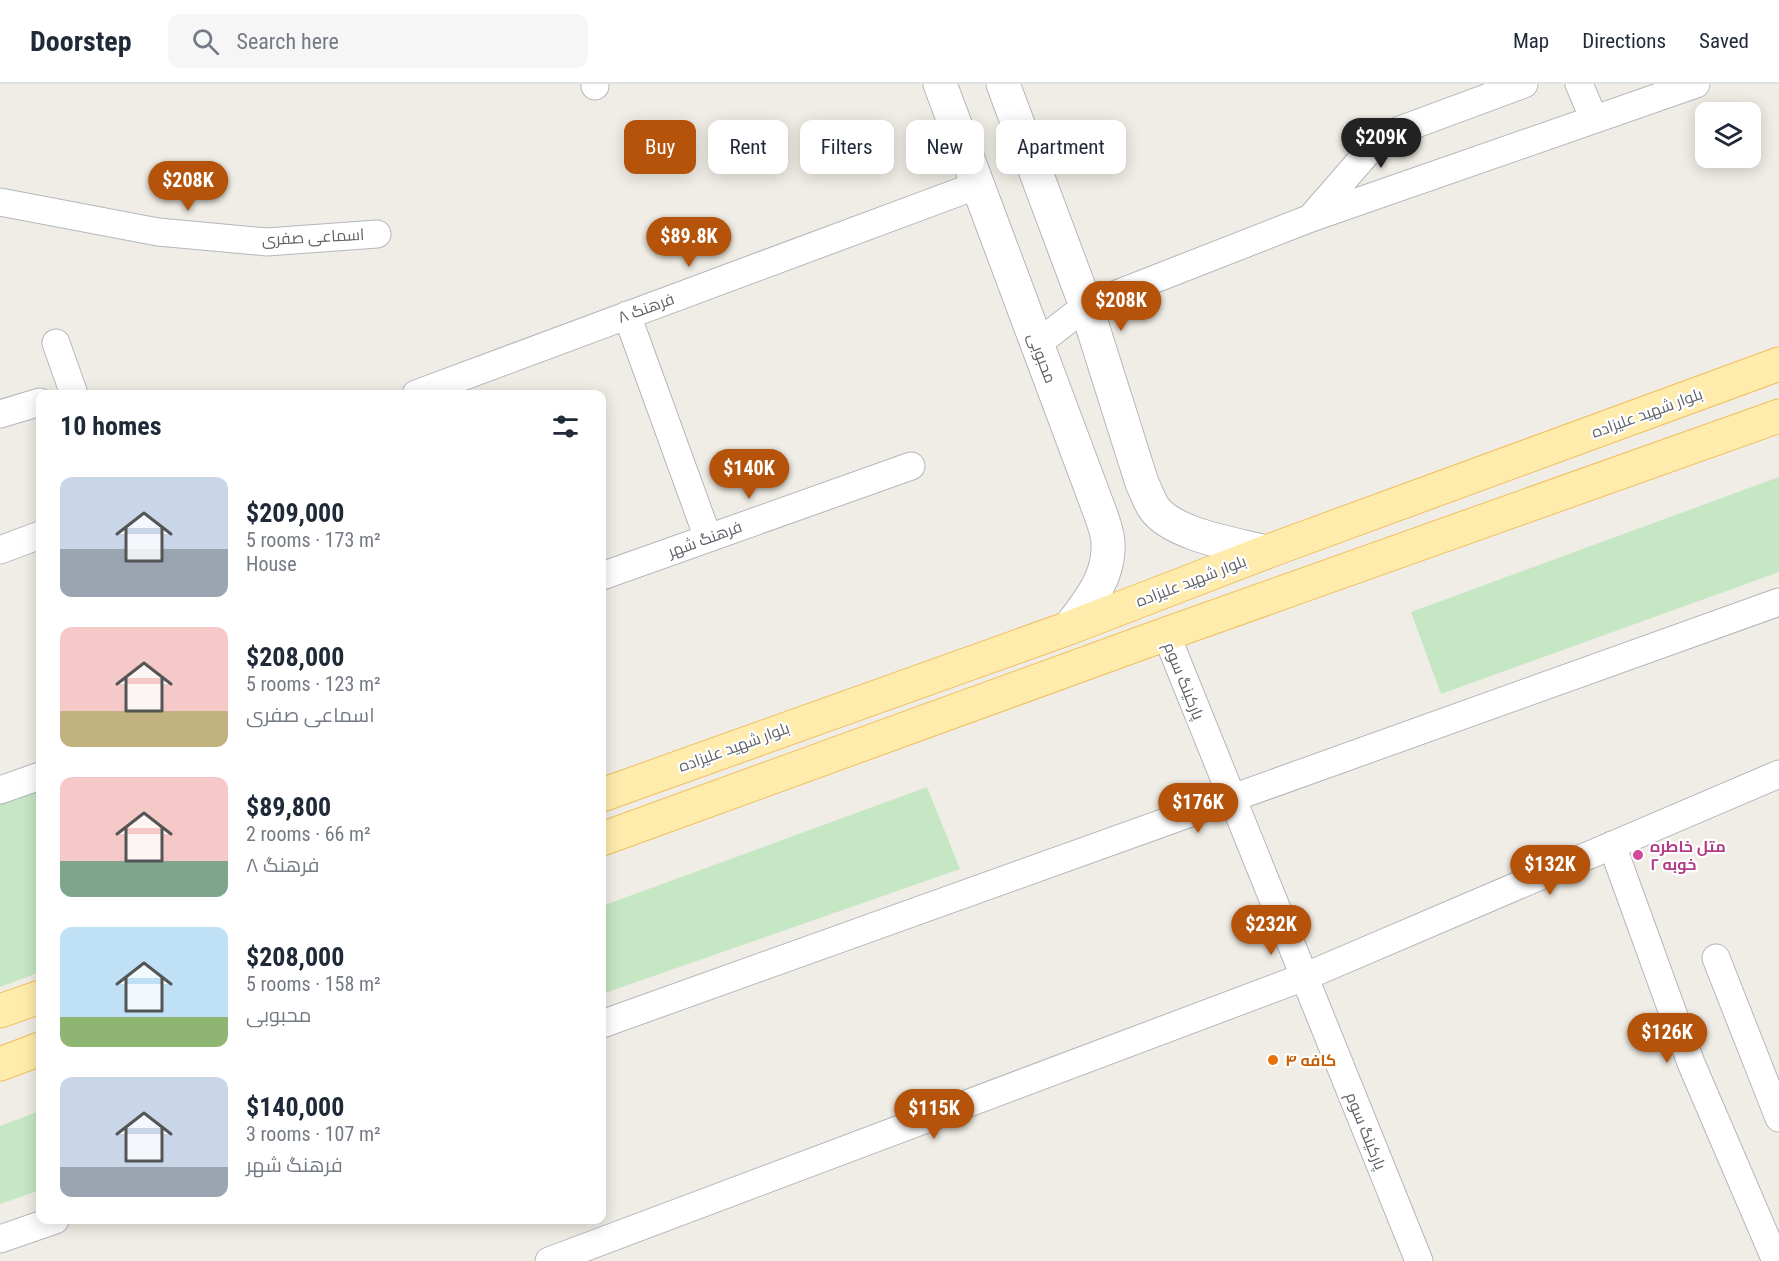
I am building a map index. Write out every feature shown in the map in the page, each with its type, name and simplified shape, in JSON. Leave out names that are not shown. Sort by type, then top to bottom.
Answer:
[{"type":"main road","name":"بلوار شهید علیزاده","points":[[606,794],[1069,628],[1266,552],[1779,364]]},
{"type":"main road","points":[[606,839],[1166,634],[1779,416]]},
{"type":"main road","points":[[0,1011],[36,998]]},
{"type":"main road","points":[[0,1064],[36,1050]]},
{"type":"street","name":"محبوبی","points":[[940,84],[1101,515],[1108,543],[1105,569],[1092,598],[1069,628]]},
{"type":"street","points":[[1003,84],[1086,306],[1142,483],[1155,509],[1172,522],[1200,535],[1266,552]]},
{"type":"street","points":[[1311,218],[1381,137],[1524,84]]},
{"type":"street","points":[[1579,84],[1594,119]]},
{"type":"street","points":[[1037,344],[1086,306],[1311,218],[1695,84]]},
{"type":"street","name":"فرهنگ ۸","points":[[427,390],[978,185]]},
{"type":"street","name":"اسماعی صفری","points":[[0,202],[158,232],[267,242],[377,234]]},
{"type":"street","points":[[627,315],[708,538]]},
{"type":"street","points":[[56,343],[70,390]]},
{"type":"street","points":[[0,414],[36,403]]},
{"type":"street","name":"فرهنگ شهر","points":[[606,575],[911,466]]},
{"type":"street","points":[[0,550],[36,536]]},
{"type":"street","points":[[606,1023],[1779,602]]},
{"type":"street","name":"پارکینگ سوم","points":[[1166,634],[1419,1261]]},
{"type":"street","points":[[566,1258],[1304,977],[1779,774]]},
{"type":"street","points":[[0,790],[36,777]]},
{"type":"street","points":[[1612,845],[1691,1063],[1776,1261]]},
{"type":"street","points":[[1716,958],[1779,1118]]},
{"type":"street","points":[[0,1239],[43,1224]]},
{"type":"green space","points":[[1779,477],[1779,572],[1441,694],[1411,612]]},
{"type":"green space","points":[[927,787],[960,869],[606,993],[606,905]]},
{"type":"green space","points":[[36,790],[36,974],[0,987],[0,803]]},
{"type":"green space","points":[[36,1112],[36,1191],[0,1204],[0,1126]]},
{"type":"place","name":"متل خاطره خوبه ۲","points":[[1638,855]]},
{"type":"place","name":"کافه ۴","points":[[1273,1060]]}]
